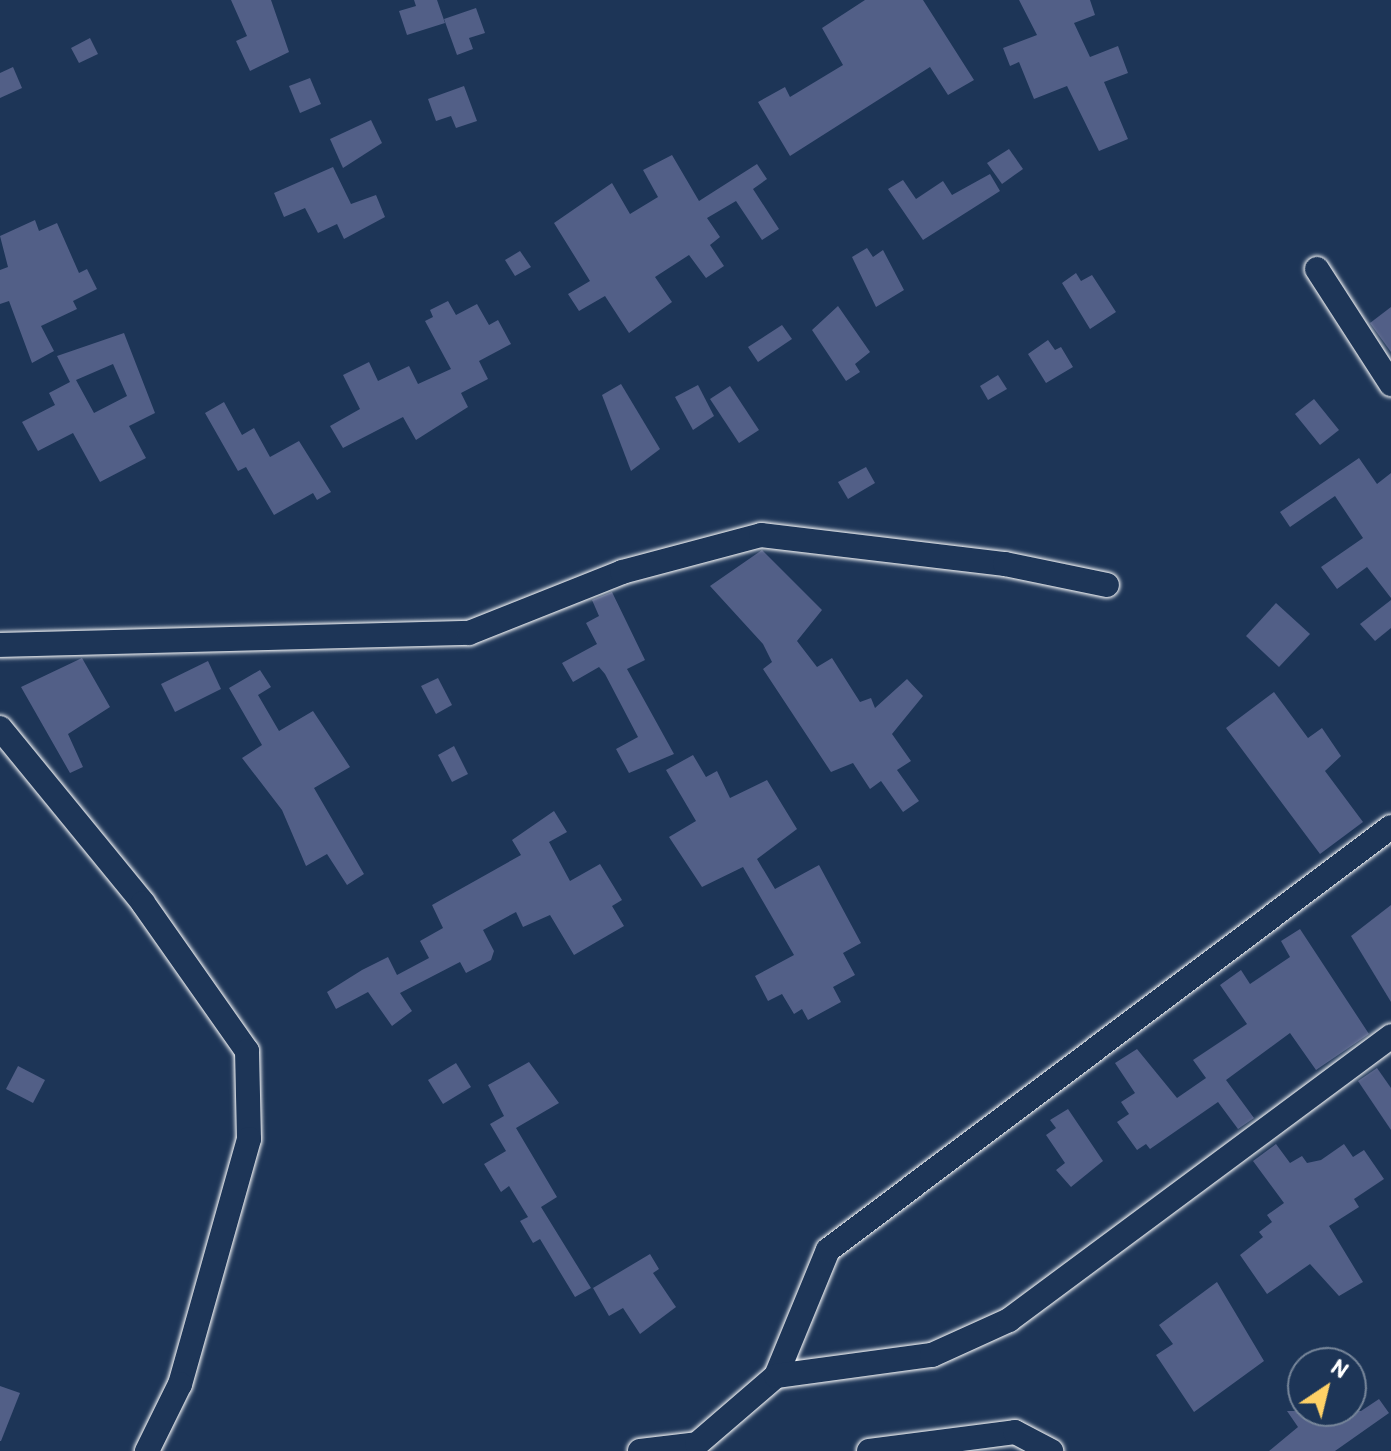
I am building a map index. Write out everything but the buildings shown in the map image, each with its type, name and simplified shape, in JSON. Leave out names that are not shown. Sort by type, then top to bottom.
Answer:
[{"type":"street","points":[[1317,269],[1391,384]]},
{"type":"street","points":[[0,645],[469,633],[622,572],[761,535],[1005,564],[1107,585]]},
{"type":"street","points":[[0,728],[143,903],[247,1051],[249,1139],[180,1384],[147,1451]]},
{"type":"street","points":[[697,1444],[776,1376],[828,1250],[1391,827]]},
{"type":"street","points":[[776,1376],[932,1355],[1009,1320],[1391,1036]]},
{"type":"street","points":[[869,1451],[1015,1432],[1051,1451]]},
{"type":"street","points":[[640,1451],[697,1444],[720,1451]]}]
